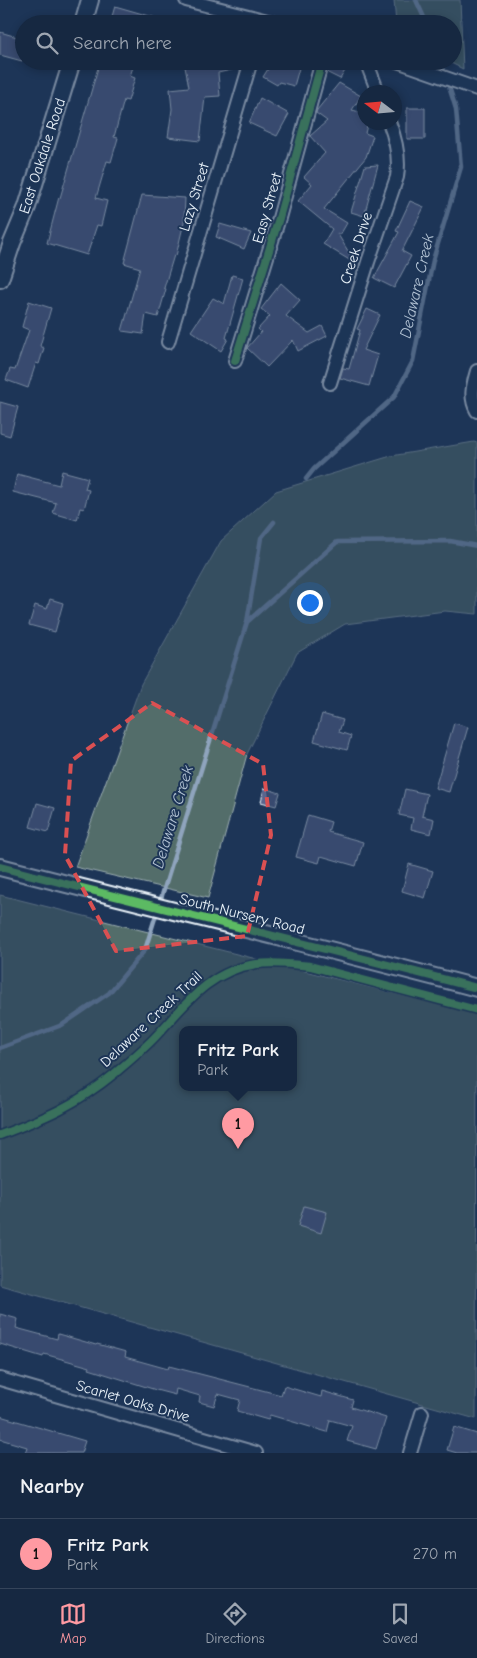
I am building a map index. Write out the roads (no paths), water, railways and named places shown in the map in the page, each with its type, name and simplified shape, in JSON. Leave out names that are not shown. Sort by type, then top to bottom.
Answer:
[{"type":"street","points":[[86,15],[90,0]]},
{"type":"street","points":[[186,0],[238,15]]},
{"type":"street","name":"East Oakdale Road","points":[[0,278],[27,207],[69,70]]},
{"type":"street","name":"Lazy Street","points":[[168,342],[248,70]]},
{"type":"street","name":"Easy Street","points":[[235,361],[319,70]]},
{"type":"street","points":[[369,70],[375,85]]},
{"type":"street","points":[[423,70],[473,87]]},
{"type":"street","name":"Creek Drive","points":[[330,383],[368,262],[398,177],[399,163],[392,130]]},
{"type":"street","points":[[477,371],[472,389],[472,398],[477,411]]},
{"type":"street","name":"South Nursery Road","points":[[0,867],[477,988]]},
{"type":"street","name":"Scarlet Oaks Drive","points":[[0,1379],[256,1453]]},
{"type":"street","points":[[410,1453],[422,1413]]},
{"type":"waterway","name":"Delaware Creek","points":[[416,0],[423,15]]},
{"type":"waterway","name":"Delaware Creek","points":[[306,479],[314,469],[394,397],[413,361],[433,260],[461,167],[456,109],[444,70]]},
{"type":"waterway","name":"Delaware Creek","points":[[0,1048],[62,1025],[109,993],[145,950],[247,622],[261,538],[274,522]]},
{"type":"waterway","points":[[247,622],[337,542],[450,541],[477,546]]},
{"type":"place","name":"Fritz Park","points":[[238,1149]]}]
